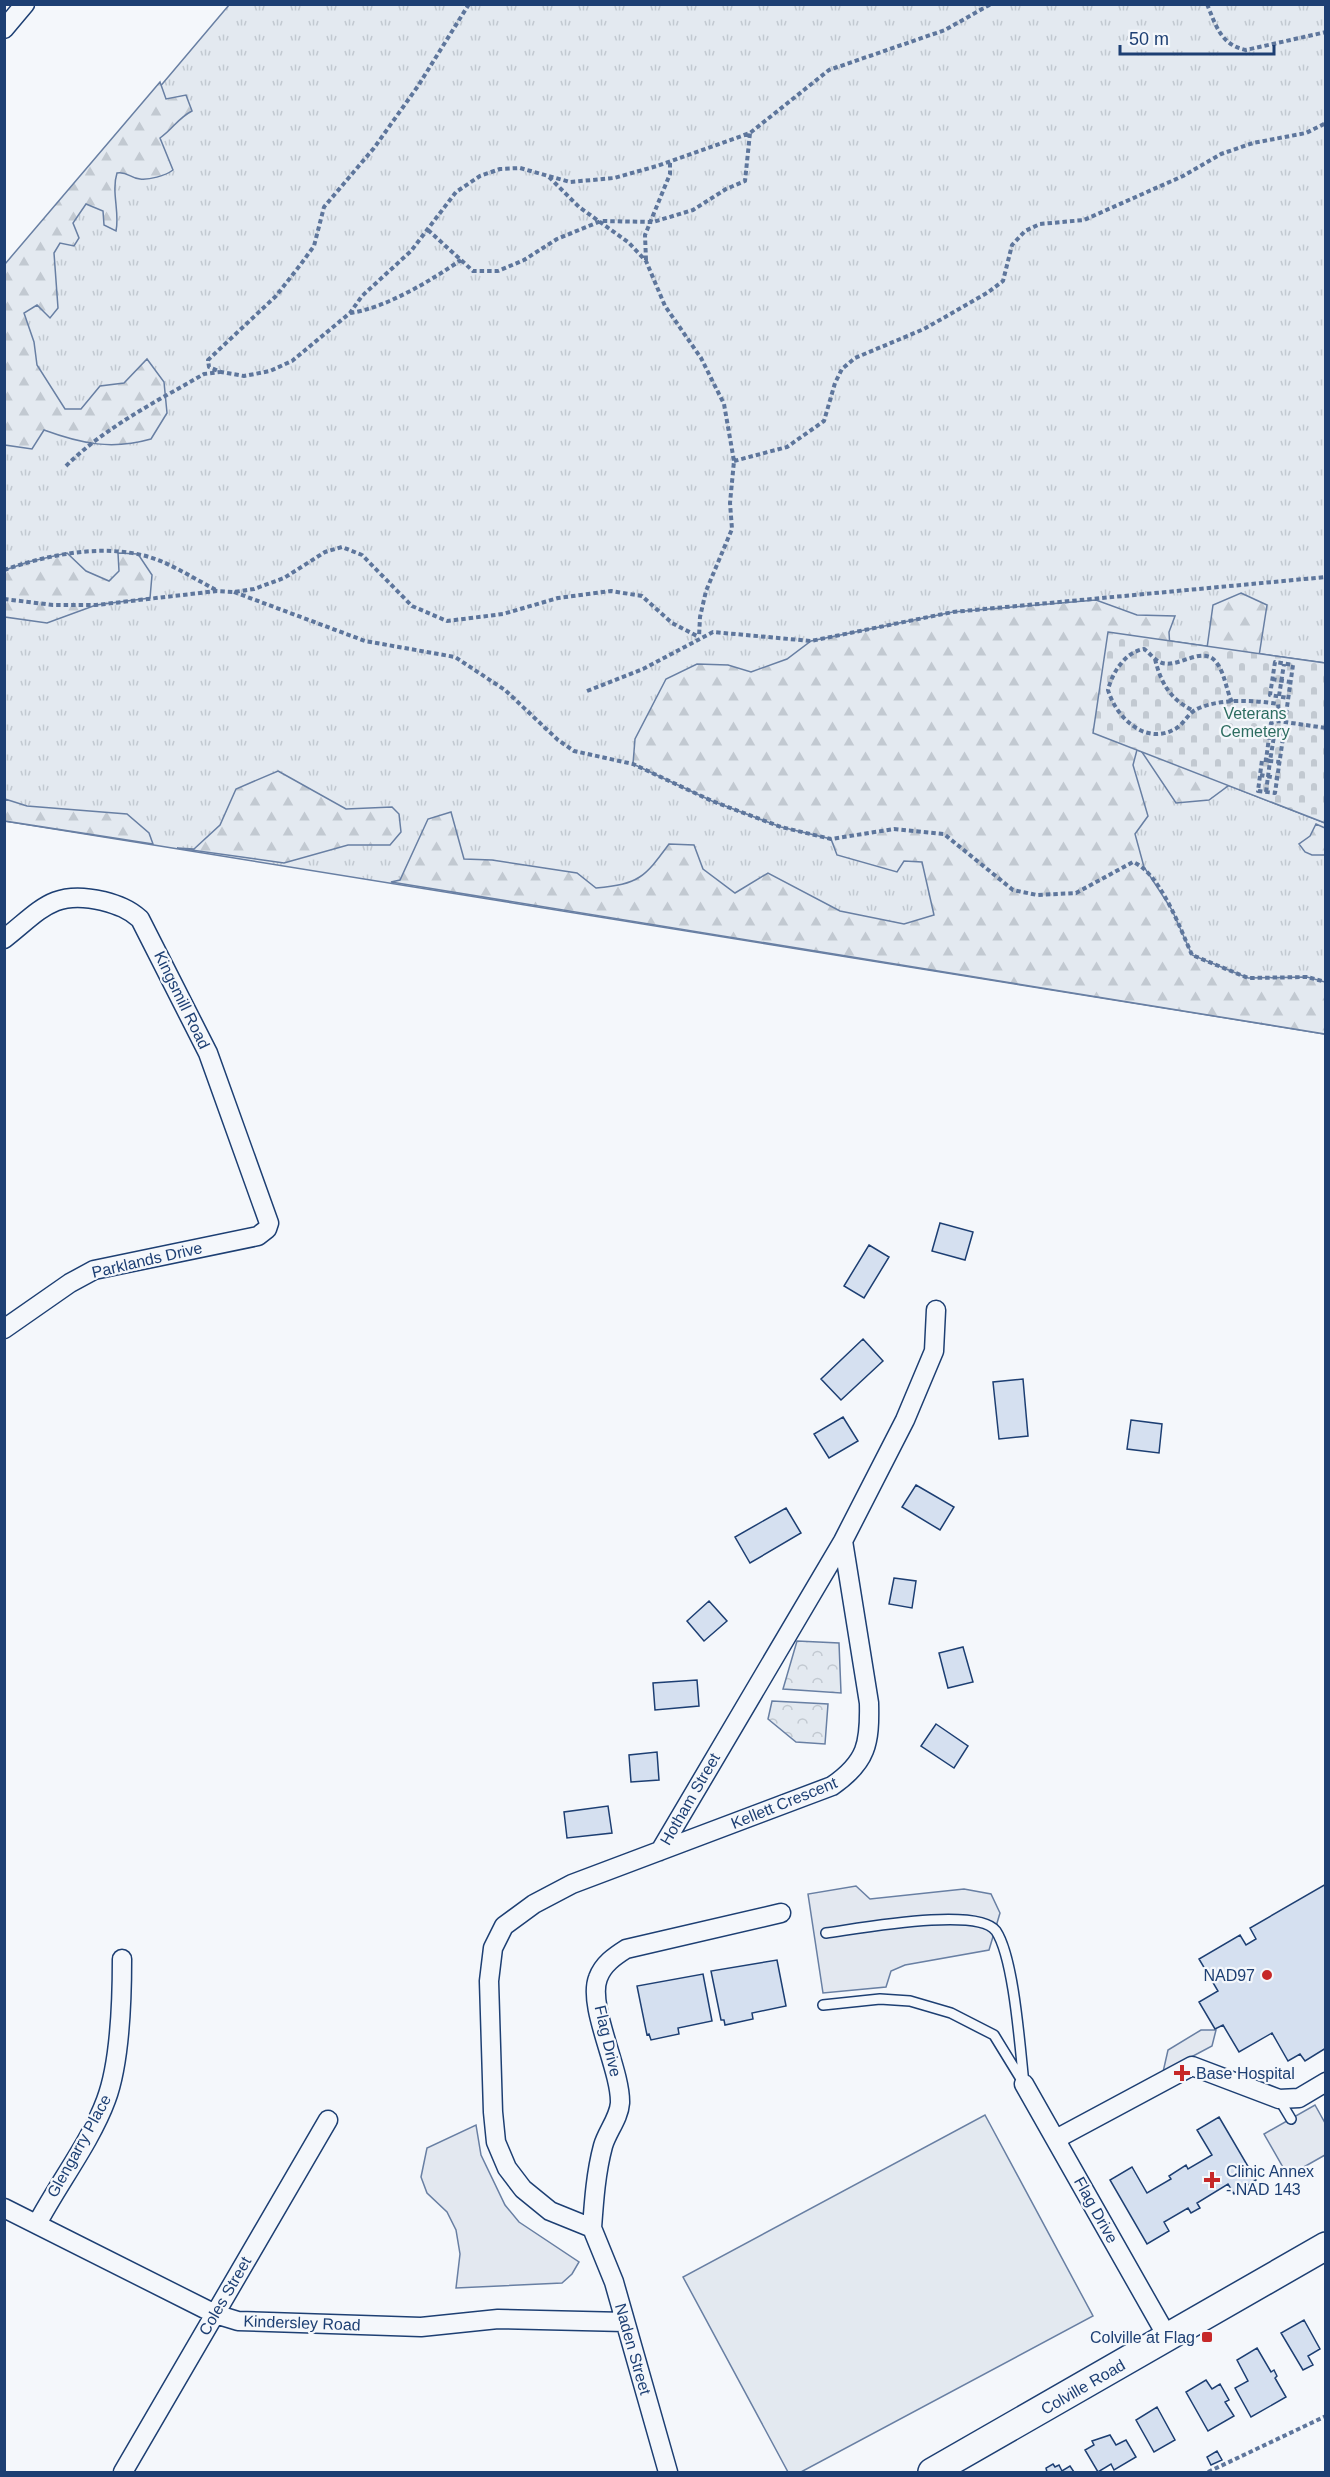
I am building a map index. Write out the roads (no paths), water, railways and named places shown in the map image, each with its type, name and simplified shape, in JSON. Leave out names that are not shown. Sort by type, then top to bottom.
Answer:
[{"type":"street","points":[[4,29],[26,4]]},
{"type":"street","name":"Kingsmill Road","points":[[4,939],[45,906],[65,897],[86,897],[124,907],[140,920],[208,1053],[268,1218],[267,1229]]},
{"type":"street","name":"Parklands Drive","points":[[4,1329],[69,1283],[94,1270],[258,1236],[267,1229]]},
{"type":"street","name":"Hotham Street","points":[[592,2228],[550,2211],[523,2189],[507,2168],[496,2142],[489,1981],[493,1948],[504,1926],[534,1904],[572,1884],[660,1851],[843,1541],[905,1420],[934,1351],[936,1311]]},
{"type":"street","name":"Kellett Crescent","points":[[660,1851],[832,1786],[849,1774],[861,1761],[870,1729],[869,1703],[843,1541]]},
{"type":"street","name":"Flag Drive","points":[[592,2228],[596,2181],[603,2145],[620,2106],[619,2090],[598,2011],[598,1979],[610,1959],[626,1949],[781,1913]]},
{"type":"street","name":"Glengarry Place","points":[[37,2223],[100,2113],[110,2089],[120,2006],[122,1959]]},
{"type":"street","points":[[1056,2139],[1192,2066],[1279,2099],[1299,2098],[1326,2082]]},
{"type":"street","name":"Flag Drive","points":[[1024,2084],[1168,2338]]},
{"type":"street","name":"Coles Street","points":[[123,2472],[328,2120]]},
{"type":"street","name":"Kindersley Road","points":[[4,2208],[215,2313],[251,2323],[398,2326],[498,2319],[625,2322]]},
{"type":"street","name":"Naden Street","points":[[592,2228],[604,2254],[668,2472]]},
{"type":"street","name":"Colville Road","points":[[932,2472],[1326,2246]]},
{"type":"lane","points":[[826,1933],[956,1918],[982,1921],[995,1930],[1005,1953],[1024,2084]]},
{"type":"lane","points":[[823,2005],[880,1999],[910,2001],[951,2013],[994,2035],[1024,2084]]},
{"type":"lane","points":[[1279,2099],[1291,2119]]},
{"type":"place","name":"NAD97","points":[[1267,1975]]},
{"type":"place","name":"Base Hospital","points":[[1182,2073]]},
{"type":"place","name":"Clinic Annex - NAD 143","points":[[1212,2180]]},
{"type":"place","name":"Colville at Flag","points":[[1207,2337]]},
{"type":"park label","name":"Veterans Cemetery","points":[[1255,722]]}]
